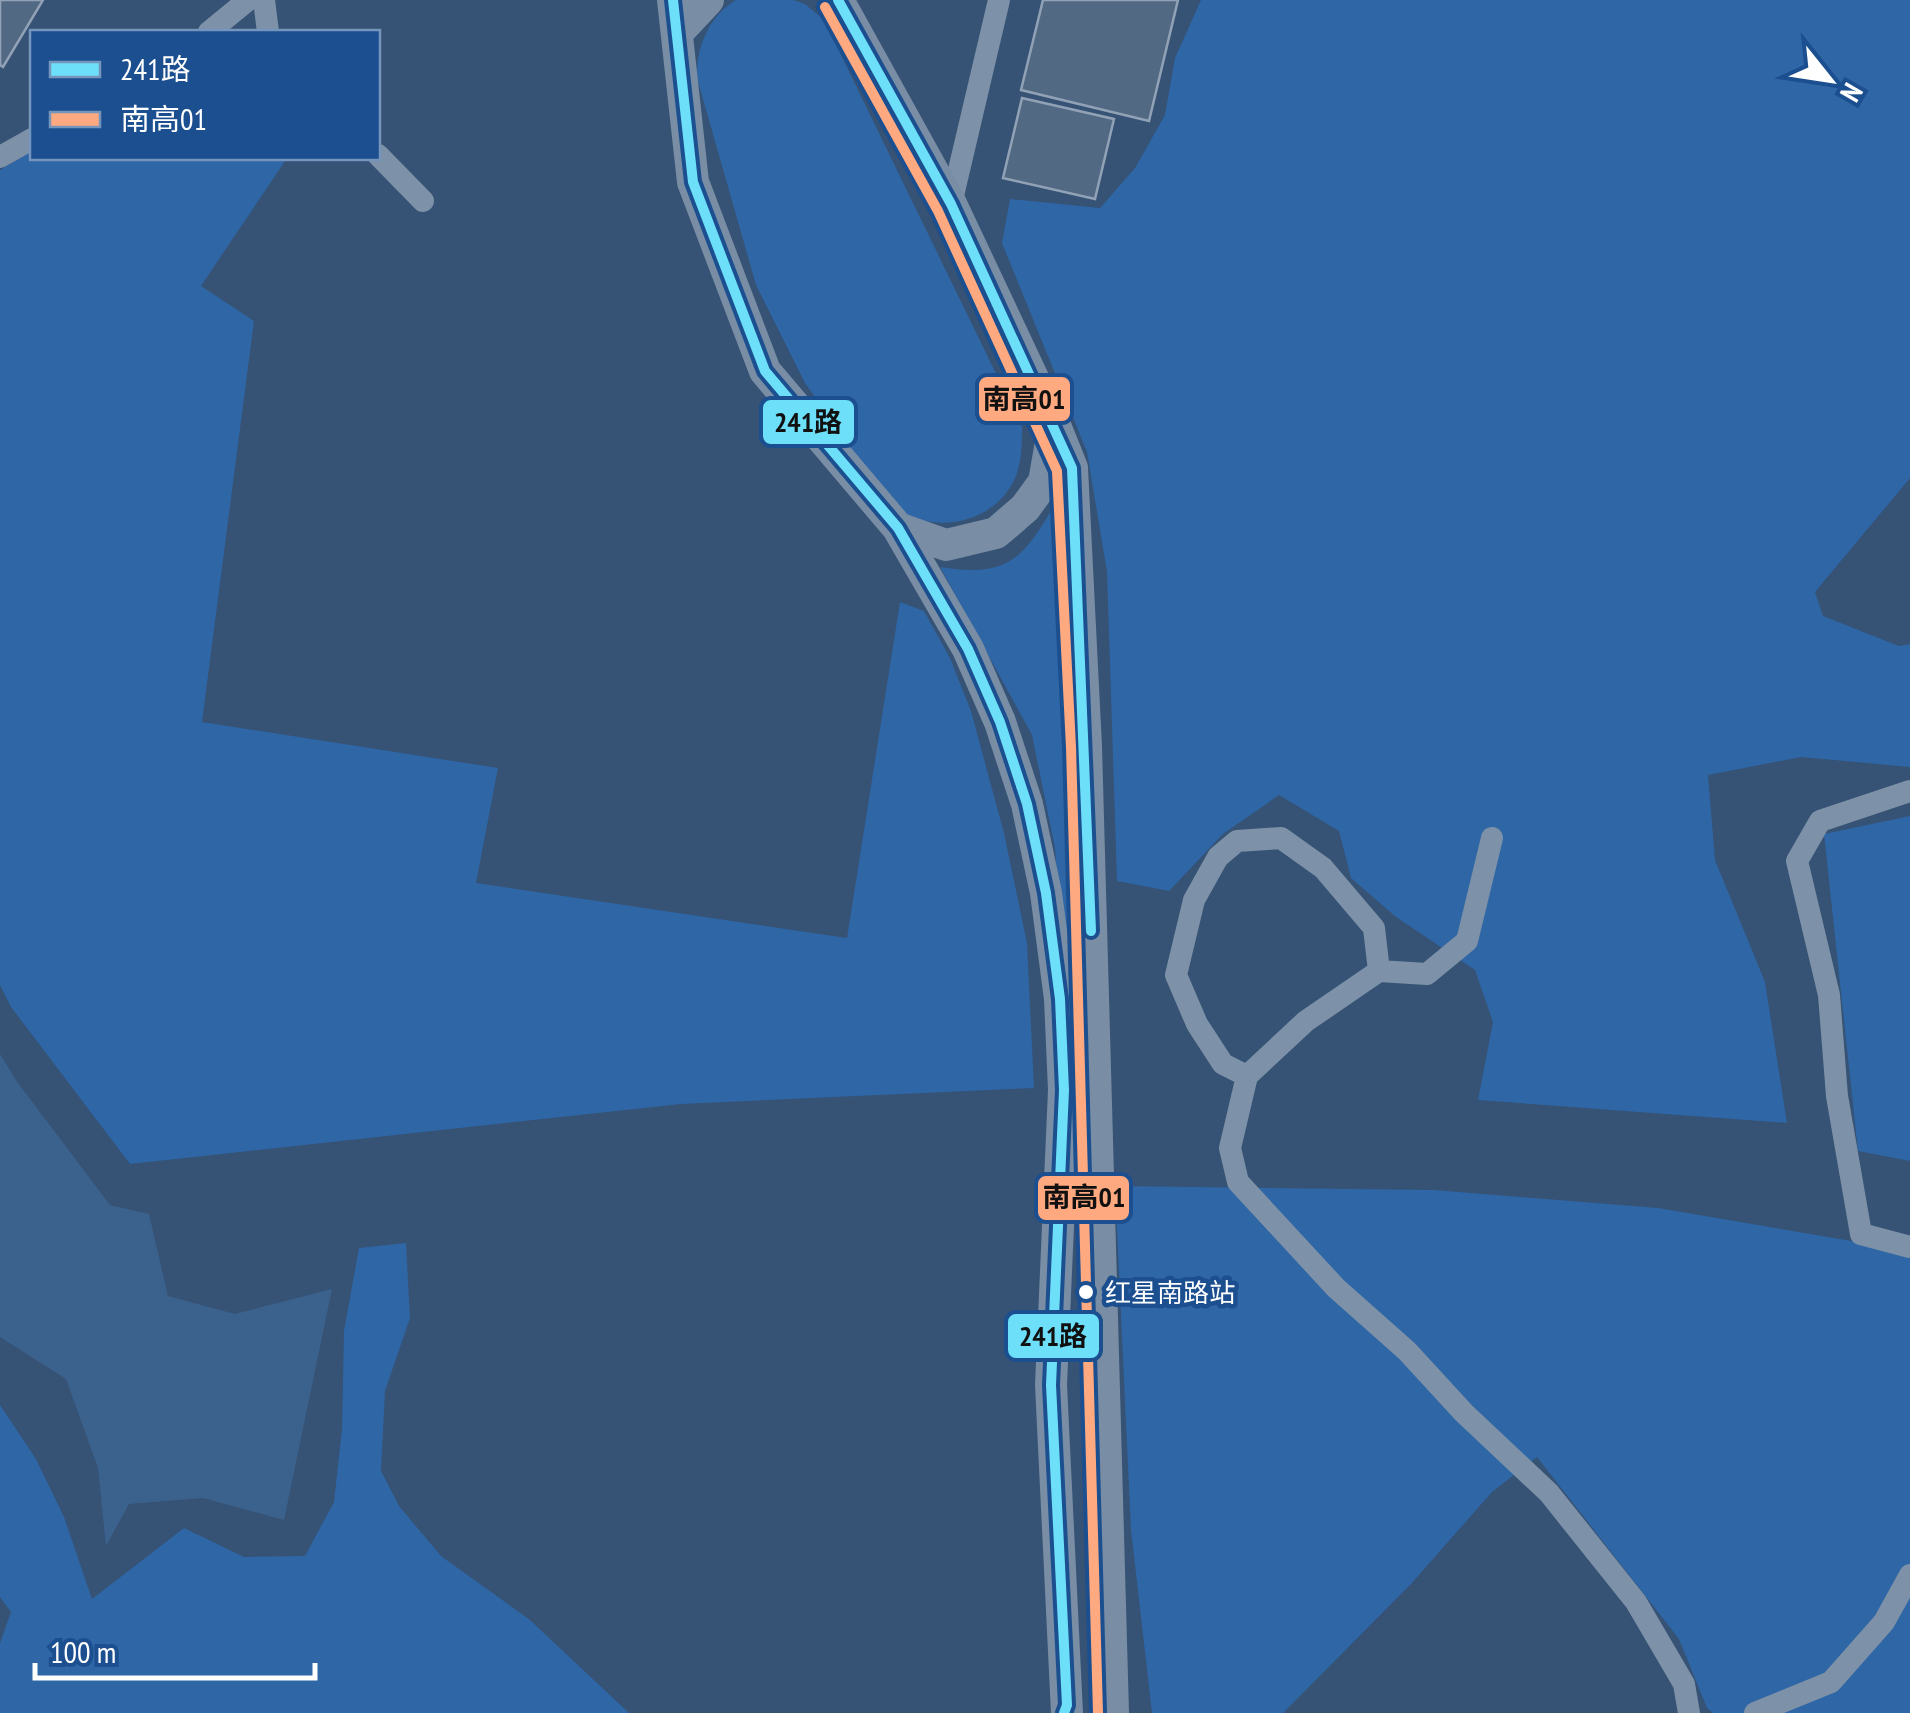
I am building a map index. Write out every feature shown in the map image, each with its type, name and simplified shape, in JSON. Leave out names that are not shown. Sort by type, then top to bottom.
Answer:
[{"type":"main road","points":[[673,0],[693,182],[766,370],[898,528],[968,650],[1000,722],[1027,804],[1046,893],[1060,999],[1064,1090],[1052,1385],[1066,1710]]},
{"type":"main road","points":[[677,33],[708,0]]},
{"type":"main road","points":[[835,3],[951,204],[1072,468],[1084,706],[1113,1713]]},
{"type":"main road","points":[[898,528],[946,545],[996,532],[1025,508],[1044,482],[1054,423]]},
{"type":"main road","points":[[1110,1651],[1123,1713]]},
{"type":"street","points":[[211,30],[248,0]]},
{"type":"street","points":[[264,0],[268,30]]},
{"type":"street","points":[[951,204],[998,0]]},
{"type":"street","points":[[0,157],[30,140]]},
{"type":"street","points":[[380,157],[423,200]]},
{"type":"street","points":[[1910,790],[1820,822],[1797,861],[1829,995],[1837,1096],[1861,1234],[1910,1248]]},
{"type":"street","points":[[1247,1076],[1224,1064],[1197,1024],[1176,975],[1194,900],[1218,857],[1236,841],[1281,838],[1322,868],[1374,928],[1379,971]]},
{"type":"street","points":[[1492,838],[1467,942],[1427,974],[1379,971],[1306,1021],[1247,1076],[1230,1148],[1238,1182],[1336,1288],[1407,1351],[1464,1413],[1549,1493],[1636,1602],[1684,1684],[1689,1713]]},
{"type":"street","points":[[1755,1713],[1830,1682],[1884,1622],[1910,1575]]},
{"type":"shaded area","points":[[736,0],[793,0],[805,4],[824,20],[1022,427],[1017,474],[1009,489],[998,502],[969,519],[919,519],[890,503],[805,383],[756,285],[697,78],[706,33],[718,15]]},
{"type":"shaded area","points":[[1201,0],[1910,0],[1910,478],[1815,592],[1823,616],[1899,646],[1910,644],[1910,767],[1801,757],[1708,775],[1715,860],[1765,982],[1787,1123],[1478,1100],[1493,1022],[1475,970],[1396,917],[1351,878],[1339,831],[1279,795],[1223,834],[1169,891],[1117,881],[1107,572],[1087,452],[1002,243],[1010,199],[1100,208],[1135,168],[1165,115],[1175,58]]},
{"type":"shaded area","points":[[30,152],[30,160],[286,160],[201,286],[254,321],[202,722],[498,768],[476,883],[847,938],[900,602],[924,611],[950,658],[971,711],[1004,833],[1027,943],[1034,1088],[681,1104],[130,1164],[11,1007],[0,985],[0,170]]},
{"type":"shaded area","points":[[1052,509],[1064,551],[1081,1096],[1065,974],[1055,848],[1032,735],[940,567],[980,570],[1008,562],[1030,542]]},
{"type":"shaded area","points":[[1910,816],[1910,1161],[1858,1151],[1824,834]]},
{"type":"shaded area","points":[[0,1054],[110,1205],[149,1214],[168,1296],[235,1314],[332,1289],[284,1520],[203,1498],[129,1504],[106,1546],[98,1468],[66,1379],[0,1337]]},
{"type":"shaded area","points":[[1115,1186],[1434,1190],[1658,1208],[1910,1251],[1910,1713],[1713,1713],[1707,1708],[1679,1639],[1537,1457],[1492,1492],[1411,1584],[1283,1713],[1152,1713],[1131,1530]]},
{"type":"shaded area","points":[[406,1243],[410,1318],[385,1391],[381,1471],[399,1506],[441,1556],[530,1620],[629,1713],[0,1713],[0,1643],[11,1612],[0,1597],[0,1405],[36,1459],[64,1517],[92,1599],[184,1528],[244,1557],[305,1556],[334,1502],[342,1429],[344,1331],[359,1248]]},
{"type":"building","points":[[0,0],[43,0],[3,67],[0,65]]},
{"type":"building","points":[[1043,0],[1178,0],[1149,121],[1021,90]]},
{"type":"building","points":[[1022,98],[1114,119],[1095,199],[1003,178]]},
{"type":"transit line","name":"241路","points":[[673,0],[693,182],[765,371],[898,528],[968,649],[1000,722],[1027,804],[1046,893],[1060,999],[1064,1090],[1051,1385],[1067,1705],[1064,1713]]},
{"type":"transit line","name":"241路","points":[[838,0],[951,204],[1072,468],[1091,931]]},
{"type":"transit line","name":"南高01","points":[[825,7],[938,211],[1057,471],[1071,747],[1098,1713]]},
{"type":"place","name":"红星南路站","points":[[1086,1292]]}]
